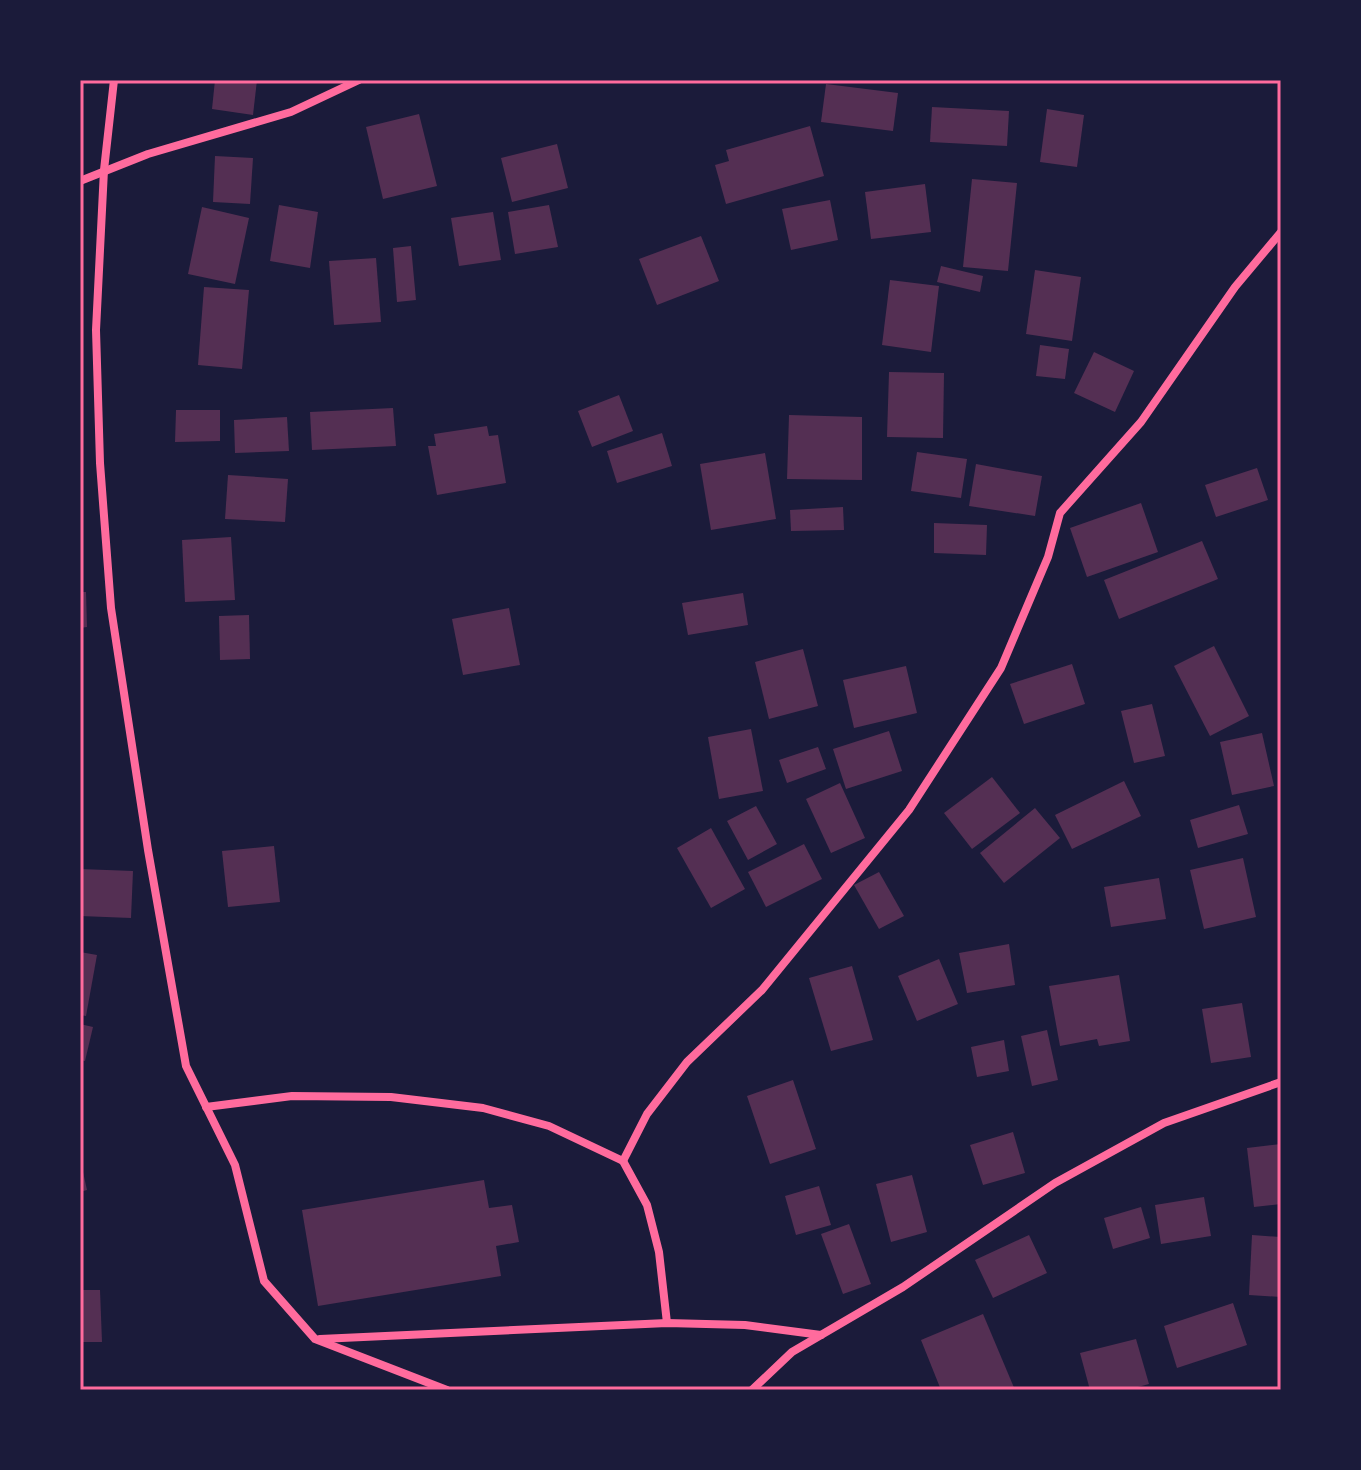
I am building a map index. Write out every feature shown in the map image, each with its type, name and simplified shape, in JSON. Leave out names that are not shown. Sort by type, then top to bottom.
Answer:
[{"type":"street","points":[[114,80],[104,170],[96,330],[100,463],[111,608],[148,850],[186,1066],[235,1165],[264,1281],[315,1339],[447,1390]]},
{"type":"street","points":[[80,181],[148,154],[291,112],[359,80]]},
{"type":"street","points":[[623,1161],[647,1114],[687,1062],[762,990],[909,810],[1001,668],[1048,557],[1060,513],[1141,422],[1235,287],[1281,232]]},
{"type":"street","points":[[752,1390],[792,1352],[903,1287],[1055,1183],[1164,1123],[1281,1082]]},
{"type":"street","points":[[206,1107],[292,1096],[391,1097],[483,1108],[549,1126],[623,1161],[647,1205],[659,1252],[667,1323]]},
{"type":"street","points":[[315,1339],[667,1323],[745,1325],[821,1335]]},
{"type":"building","points":[[215,80],[257,80],[253,115],[212,109]]},
{"type":"building","points":[[826,84],[898,93],[893,131],[821,122]]},
{"type":"building","points":[[932,107],[1009,111],[1007,146],[930,142]]},
{"type":"building","points":[[1047,109],[1084,115],[1077,167],[1040,162]]},
{"type":"building","points":[[419,114],[437,186],[383,199],[366,127]]},
{"type":"building","points":[[810,126],[824,176],[726,204],[715,165],[729,161],[726,150]]},
{"type":"building","points":[[557,144],[568,188],[512,202],[501,158]]},
{"type":"building","points":[[215,156],[253,158],[250,204],[213,202]]},
{"type":"building","points":[[972,179],[1017,183],[1008,271],[963,267]]},
{"type":"building","points":[[925,184],[931,232],[871,239],[865,192]]},
{"type":"building","points":[[830,200],[838,240],[791,250],[782,209]]},
{"type":"building","points":[[279,205],[318,212],[310,268],[270,261]]},
{"type":"building","points":[[549,205],[558,247],[515,254],[508,212]]},
{"type":"building","points":[[202,207],[249,218],[235,284],[188,274]]},
{"type":"building","points":[[493,212],[501,260],[459,266],[451,218]]},
{"type":"building","points":[[701,236],[719,281],[657,305],[639,259]]},
{"type":"building","points":[[411,246],[416,300],[397,302],[393,248]]},
{"type":"building","points":[[376,258],[381,322],[334,325],[329,261]]},
{"type":"building","points":[[941,266],[983,276],[980,292],[937,282]]},
{"type":"building","points":[[1035,270],[1081,277],[1072,341],[1026,334]]},
{"type":"building","points":[[890,280],[939,286],[931,352],[882,345]]},
{"type":"building","points":[[204,287],[249,290],[242,369],[198,365]]},
{"type":"building","points":[[1040,345],[1069,349],[1065,379],[1036,376]]},
{"type":"building","points":[[1094,352],[1134,371],[1115,412],[1074,393]]},
{"type":"building","points":[[889,372],[944,373],[943,438],[887,437]]},
{"type":"building","points":[[619,395],[633,431],[592,447],[578,411]]},
{"type":"building","points":[[393,408],[396,446],[312,450],[310,412]]},
{"type":"building","points":[[176,410],[220,410],[220,441],[175,442]]},
{"type":"building","points":[[789,415],[862,417],[862,480],[787,479]]},
{"type":"building","points":[[287,417],[289,451],[235,453],[234,420]]},
{"type":"building","points":[[487,426],[489,436],[498,435],[506,483],[437,495],[428,446],[436,446],[434,434]]},
{"type":"building","points":[[662,433],[672,466],[617,483],[607,451]]},
{"type":"building","points":[[917,452],[967,459],[961,498],[911,491]]},
{"type":"building","points":[[765,453],[776,519],[711,530],[700,464]]},
{"type":"building","points":[[976,464],[1042,476],[1035,516],[969,506]]},
{"type":"building","points":[[1257,468],[1268,500],[1216,517],[1205,485]]},
{"type":"building","points":[[228,475],[288,479],[285,522],[225,519]]},
{"type":"building","points":[[1141,503],[1158,552],[1087,577],[1070,528]]},
{"type":"building","points":[[843,507],[844,530],[791,531],[790,510]]},
{"type":"building","points":[[934,523],[987,525],[986,555],[934,553]]},
{"type":"building","points":[[231,537],[235,600],[185,602],[182,540]]},
{"type":"building","points":[[1202,541],[1218,579],[1119,619],[1104,580]]},
{"type":"building","points":[[80,592],[86,592],[87,627],[80,628]]},
{"type":"building","points":[[743,593],[748,625],[688,635],[682,603]]},
{"type":"building","points":[[509,608],[520,665],[463,675],[452,619]]},
{"type":"building","points":[[249,615],[250,659],[220,660],[219,616]]},
{"type":"building","points":[[1214,646],[1249,716],[1210,736],[1174,666]]},
{"type":"building","points":[[803,649],[818,706],[769,719],[755,662]]},
{"type":"building","points":[[1072,664],[1085,704],[1024,724],[1010,684]]},
{"type":"building","points":[[906,666],[917,713],[854,728],[843,680]]},
{"type":"building","points":[[1152,704],[1165,756],[1134,763],[1121,711]]},
{"type":"building","points":[[751,729],[763,791],[719,799],[708,737]]},
{"type":"building","points":[[889,731],[902,771],[846,789],[833,749]]},
{"type":"building","points":[[1262,733],[1274,786],[1232,795],[1220,742]]},
{"type":"building","points":[[818,747],[826,769],[787,783],[779,760]]},
{"type":"building","points":[[992,777],[1020,813],[972,849],[944,813]]},
{"type":"building","points":[[1124,781],[1141,816],[1072,849],[1055,815]]},
{"type":"building","points":[[840,783],[865,838],[831,853],[806,799]]},
{"type":"building","points":[[1239,805],[1248,834],[1198,848],[1190,820]]},
{"type":"building","points":[[756,806],[777,844],[748,860],[727,821]]},
{"type":"building","points":[[1035,808],[1060,838],[1004,883],[980,853]]},
{"type":"building","points":[[711,828],[745,889],[711,908],[677,848]]},
{"type":"building","points":[[804,844],[822,879],[766,907],[748,872]]},
{"type":"building","points":[[274,846],[280,902],[228,907],[222,851]]},
{"type":"building","points":[[1243,858],[1256,917],[1204,929],[1190,870]]},
{"type":"building","points":[[80,869],[133,871],[131,918],[80,916]]},
{"type":"building","points":[[879,872],[904,916],[879,929],[854,885]]},
{"type":"building","points":[[1159,878],[1166,919],[1111,927],[1104,887]]},
{"type":"building","points":[[1009,944],[1015,985],[967,993],[959,953]]},
{"type":"building","points":[[80,952],[97,955],[86,1016],[80,1015]]},
{"type":"building","points":[[939,959],[958,1004],[917,1021],[898,976]]},
{"type":"building","points":[[852,966],[873,1040],[831,1051],[809,978]]},
{"type":"building","points":[[1119,975],[1130,1041],[1099,1046],[1097,1039],[1060,1046],[1049,986]]},
{"type":"building","points":[[1242,1003],[1251,1057],[1211,1063],[1202,1009]]},
{"type":"building","points":[[80,1024],[93,1027],[85,1061],[80,1060]]},
{"type":"building","points":[[1047,1030],[1058,1080],[1032,1086],[1021,1036]]},
{"type":"building","points":[[1004,1040],[1009,1071],[977,1077],[971,1047]]},
{"type":"building","points":[[793,1080],[816,1149],[770,1164],[747,1096]]},
{"type":"building","points":[[1013,1132],[1025,1173],[983,1185],[970,1145]]},
{"type":"building","points":[[1281,1144],[1281,1204],[1254,1207],[1247,1148]]},
{"type":"building","points":[[80,1164],[87,1190],[80,1192]]},
{"type":"building","points":[[912,1175],[927,1232],[891,1242],[876,1184]]},
{"type":"building","points":[[484,1180],[489,1208],[512,1205],[519,1242],[496,1246],[501,1276],[318,1306],[302,1210]]},
{"type":"building","points":[[819,1186],[831,1225],[796,1235],[785,1196]]},
{"type":"building","points":[[1204,1197],[1211,1236],[1161,1244],[1155,1205]]},
{"type":"building","points":[[1141,1207],[1150,1238],[1113,1249],[1104,1218]]},
{"type":"building","points":[[849,1224],[871,1284],[843,1294],[821,1234]]},
{"type":"building","points":[[1029,1235],[1047,1273],[993,1298],[975,1260]]},
{"type":"building","points":[[1252,1235],[1281,1237],[1281,1297],[1249,1295]]},
{"type":"building","points":[[80,1290],[100,1290],[102,1342],[80,1342]]},
{"type":"building","points":[[1233,1303],[1247,1345],[1177,1368],[1164,1326]]},
{"type":"building","points":[[983,1314],[1015,1390],[941,1390],[921,1340]]},
{"type":"building","points":[[1136,1339],[1149,1384],[1127,1390],[1090,1390],[1080,1353]]}]
